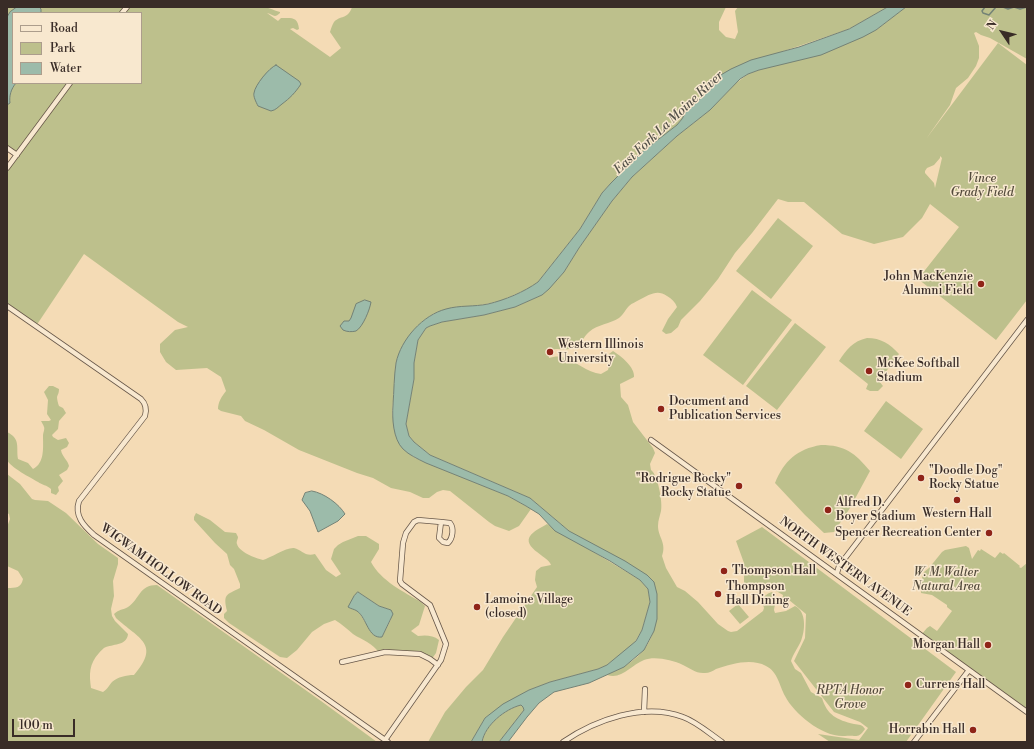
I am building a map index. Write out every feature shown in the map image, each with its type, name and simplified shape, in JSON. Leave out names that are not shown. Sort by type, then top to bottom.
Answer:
[{"type":"street","points":[[7,168],[69,84]]},
{"type":"street","points":[[7,148],[17,155]]},
{"type":"street","name":"WIGWAM HOLLOW ROAD","points":[[7,306],[141,399],[145,404],[145,416],[79,501],[79,517],[88,530],[386,741]]},
{"type":"street","points":[[837,573],[839,566],[1027,320]]},
{"type":"street","name":"NORTH WESTERN AVENUE","points":[[651,440],[837,573],[1027,712]]},
{"type":"street","points":[[386,741],[444,655],[446,644],[431,608],[427,602],[400,581],[402,543],[406,533],[414,522],[418,520],[448,522],[453,527],[452,538],[448,543],[443,542],[439,538],[441,522]]},
{"type":"street","points":[[342,662],[384,652],[420,654],[438,665]]},
{"type":"street","points":[[914,742],[969,670]]},
{"type":"street","points":[[644,712],[645,689]]},
{"type":"street","points":[[563,742],[580,731],[601,721],[622,715],[644,712],[665,713],[682,716],[692,721],[721,742]]},
{"type":"green space","points":[[7,7],[261,7],[280,12],[275,16],[267,13],[278,21],[281,18],[291,18],[296,20],[299,29],[290,29],[330,57],[341,48],[330,32],[333,24],[336,20],[346,16],[352,7],[726,7],[719,22],[719,30],[726,37],[735,39],[738,32],[735,11],[738,7],[888,7],[849,29],[784,51],[710,88],[700,99],[688,108],[677,125],[642,152],[602,193],[580,229],[538,282],[530,288],[500,301],[472,307],[457,307],[433,314],[423,321],[410,336],[401,349],[396,363],[392,414],[403,449],[415,458],[508,496],[531,509],[519,526],[509,531],[489,522],[450,491],[443,490],[437,492],[429,498],[423,498],[410,492],[391,488],[373,478],[299,450],[245,421],[241,416],[221,411],[218,409],[219,404],[226,391],[221,377],[207,368],[176,370],[166,362],[160,352],[160,344],[175,330],[188,327],[178,322],[84,254],[36,326],[7,306],[7,168],[17,155],[7,148]]},
{"type":"green space","name":"Vince Grady Field","points":[[906,7],[1027,7],[1027,59],[990,38],[976,32],[974,33],[979,46],[979,58],[976,66],[968,78],[956,88],[950,105],[926,139],[998,43],[1027,65],[1027,300],[996,340],[918,279],[959,227],[930,204],[922,218],[903,237],[874,244],[842,234],[804,202],[788,202],[778,199],[735,253],[718,279],[700,301],[681,320],[678,327],[671,333],[666,334],[662,331],[668,319],[677,307],[669,297],[656,293],[631,304],[619,318],[612,322],[593,329],[577,346],[568,349],[551,350],[549,353],[549,358],[562,357],[591,371],[601,374],[608,370],[610,362],[609,354],[613,351],[630,366],[634,373],[634,377],[620,384],[621,397],[628,405],[633,422],[653,448],[655,453],[650,464],[651,470],[656,477],[661,496],[661,511],[658,522],[658,530],[663,544],[662,556],[666,568],[677,587],[685,591],[698,602],[718,624],[731,632],[737,631],[763,611],[764,608],[762,601],[764,596],[772,592],[776,599],[774,610],[775,613],[786,611],[795,606],[799,609],[802,613],[804,627],[801,641],[791,661],[795,669],[801,673],[811,692],[822,698],[830,713],[843,721],[862,725],[865,729],[857,736],[837,736],[819,729],[802,717],[789,703],[778,679],[773,672],[766,666],[754,662],[735,664],[716,669],[708,673],[702,673],[696,672],[674,662],[653,658],[639,662],[622,674],[612,676],[607,675],[622,668],[635,659],[650,640],[654,628],[654,582],[569,531],[530,498],[430,455],[409,436],[406,424],[414,379],[414,363],[418,340],[426,328],[442,322],[484,315],[515,307],[542,295],[564,272],[612,201],[632,177],[677,136],[710,110],[735,84],[748,74],[876,30]],"holes":[[[940,156],[942,158],[935,188],[934,183],[925,171],[927,168],[934,165]]]},
{"type":"green space","points":[[778,218],[813,246],[771,299],[736,271]]},
{"type":"green space","points":[[752,290],[792,320],[743,385],[703,355]]},
{"type":"green space","points":[[795,323],[826,347],[777,410],[746,386]]},
{"type":"green space","name":"McKee Softball Stadium","points":[[867,338],[885,342],[899,354],[879,381],[883,386],[878,391],[870,391],[866,389],[868,384],[839,361],[850,346],[862,339]]},
{"type":"green space","points":[[49,386],[59,389],[57,397],[58,404],[66,413],[59,421],[58,429],[52,435],[58,440],[66,438],[69,443],[67,447],[61,450],[69,466],[67,470],[59,475],[63,481],[58,487],[59,491],[56,495],[51,493],[51,489],[12,466],[7,460],[6,454],[7,432],[16,440],[18,459],[28,463],[33,469],[40,463],[43,450],[44,429],[41,421],[51,420],[47,414],[48,400],[44,392]]},
{"type":"green space","points":[[886,401],[923,429],[901,459],[864,431]]},
{"type":"green space","points":[[821,445],[843,448],[849,451],[870,471],[850,508],[834,532],[824,533],[775,483],[783,468],[792,457],[805,450]]},
{"type":"green space","points":[[7,474],[20,484],[32,499],[48,501],[66,513],[98,544],[118,558],[118,564],[113,581],[114,596],[111,609],[112,616],[115,621],[128,634],[127,638],[120,644],[105,647],[93,661],[90,669],[91,688],[103,692],[112,682],[117,679],[134,675],[142,665],[146,656],[144,643],[116,618],[114,614],[132,604],[147,587],[157,585],[377,742],[7,742],[7,588],[18,587],[23,579],[18,571],[7,566],[7,527],[10,519],[9,514],[7,513]]},
{"type":"green space","points":[[196,513],[210,520],[225,532],[236,533],[238,537],[238,547],[252,556],[263,560],[287,549],[294,548],[309,555],[315,554],[326,570],[336,577],[341,574],[331,559],[334,549],[343,542],[358,536],[366,536],[379,544],[379,549],[371,562],[375,569],[393,585],[425,606],[419,625],[411,631],[418,636],[429,636],[439,640],[436,653],[431,660],[425,656],[379,653],[371,644],[353,634],[335,620],[324,624],[312,632],[297,650],[287,658],[280,657],[229,623],[224,618],[224,614],[227,611],[225,601],[226,598],[229,594],[240,588],[240,584],[234,569],[230,565],[227,554],[194,520]],"holes":[[[358,592],[379,606],[391,610],[391,619],[382,637],[369,628],[358,611],[355,610]]]},
{"type":"green space","points":[[547,524],[640,580],[648,589],[650,602],[642,630],[633,645],[607,665],[598,669],[550,682],[529,690],[485,718],[471,742],[428,742],[445,712],[466,687],[483,670],[503,637],[537,587],[535,580],[536,571],[541,567],[551,565],[531,546],[529,542],[529,537],[534,532]]},
{"type":"green space","name":"RPTA Honor Grove","points":[[762,527],[956,672],[906,742],[830,742],[818,734],[859,740],[868,728],[860,722],[834,712],[794,661],[805,638],[806,614],[789,600],[787,606],[781,605],[783,595],[771,588],[744,583],[744,563],[736,541]]},
{"type":"green space","name":"W. M. Walter Natural Area","points":[[966,546],[969,548],[972,559],[978,550],[980,551],[981,549],[995,558],[1000,552],[1003,554],[1004,553],[1021,568],[1027,563],[1027,712],[921,635],[930,626],[937,631],[952,611],[947,607],[947,605],[932,595],[921,593],[924,572],[945,550]]},
{"type":"green space","points":[[738,604],[749,617],[740,624],[729,611]]},
{"type":"green space","points":[[521,705],[524,710],[499,742],[482,742],[491,724],[502,714]]},
{"type":"water","points":[[17,7],[39,7],[41,9],[41,12],[12,12],[12,84],[15,84],[11,93],[10,103],[7,105],[7,17],[10,12]]},
{"type":"water","points":[[888,7],[906,7],[876,30],[863,37],[821,55],[759,70],[740,79],[710,110],[677,136],[632,177],[612,201],[564,272],[542,295],[515,307],[484,315],[442,322],[430,326],[426,328],[418,340],[414,363],[414,379],[406,424],[409,436],[414,442],[430,455],[530,498],[569,531],[625,561],[647,575],[654,582],[657,594],[657,619],[654,631],[644,650],[624,667],[589,683],[554,692],[539,703],[508,742],[499,742],[524,710],[521,705],[502,714],[491,724],[482,742],[471,742],[485,718],[503,704],[529,690],[550,682],[598,669],[607,665],[636,641],[642,630],[650,602],[648,589],[640,580],[610,561],[555,531],[539,514],[526,506],[508,496],[426,463],[403,449],[395,434],[393,416],[396,363],[403,345],[421,322],[437,312],[462,306],[483,305],[508,298],[538,282],[580,229],[602,193],[642,152],[677,125],[688,108],[700,99],[719,76],[751,60],[799,47],[849,29]]},
{"type":"water","points":[[276,65],[301,84],[288,100],[271,111],[258,106],[254,94],[263,77]]},
{"type":"water","points":[[365,300],[371,302],[364,322],[359,329],[350,332],[343,330],[340,326],[344,321],[349,321],[356,304]]},
{"type":"water","points":[[312,491],[317,492],[331,500],[339,506],[345,514],[338,521],[318,532],[310,511],[302,500],[305,493]]},
{"type":"water","points":[[358,592],[379,606],[391,610],[393,614],[382,637],[377,637],[374,635],[360,614],[356,610],[348,607]]},
{"type":"waterway","points":[[985,7],[982,11],[983,13],[989,15],[996,7]]},
{"type":"waterway","points":[[1003,7],[1008,9],[1014,7]]},
{"type":"waterway","points":[[1014,7],[1020,9],[1027,7]]},
{"type":"place","name":"John MacKenzie Alumni Field","points":[[981,284]]},
{"type":"place","name":"Western Illinois University","points":[[550,352]]},
{"type":"place","name":"McKee Softball Stadium","points":[[869,371]]},
{"type":"place","name":"Document and Publication Services","points":[[661,409]]},
{"type":"place","name":"\"Doodle Dog\" Rocky Statue","points":[[921,478]]},
{"type":"place","name":"\"Rodrigue Rocky\" Rocky Statue","points":[[739,486]]},
{"type":"place","name":"Western Hall","points":[[957,500]]},
{"type":"place","name":"Alfred D. Boyer Stadium","points":[[828,510]]},
{"type":"place","name":"Spencer Recreation Center","points":[[989,533]]},
{"type":"place","name":"Thompson Hall","points":[[724,571]]},
{"type":"place","name":"Thompson Hall Dining","points":[[718,594]]},
{"type":"place","name":"Lamoine Village (closed)","points":[[477,607]]},
{"type":"place","name":"Morgan Hall","points":[[988,645]]},
{"type":"place","name":"Currens Hall","points":[[908,685]]},
{"type":"place","name":"Horrabin Hall","points":[[973,730]]},
{"type":"water label","name":"East Fork La Moine River","points":[[669,123]]}]
